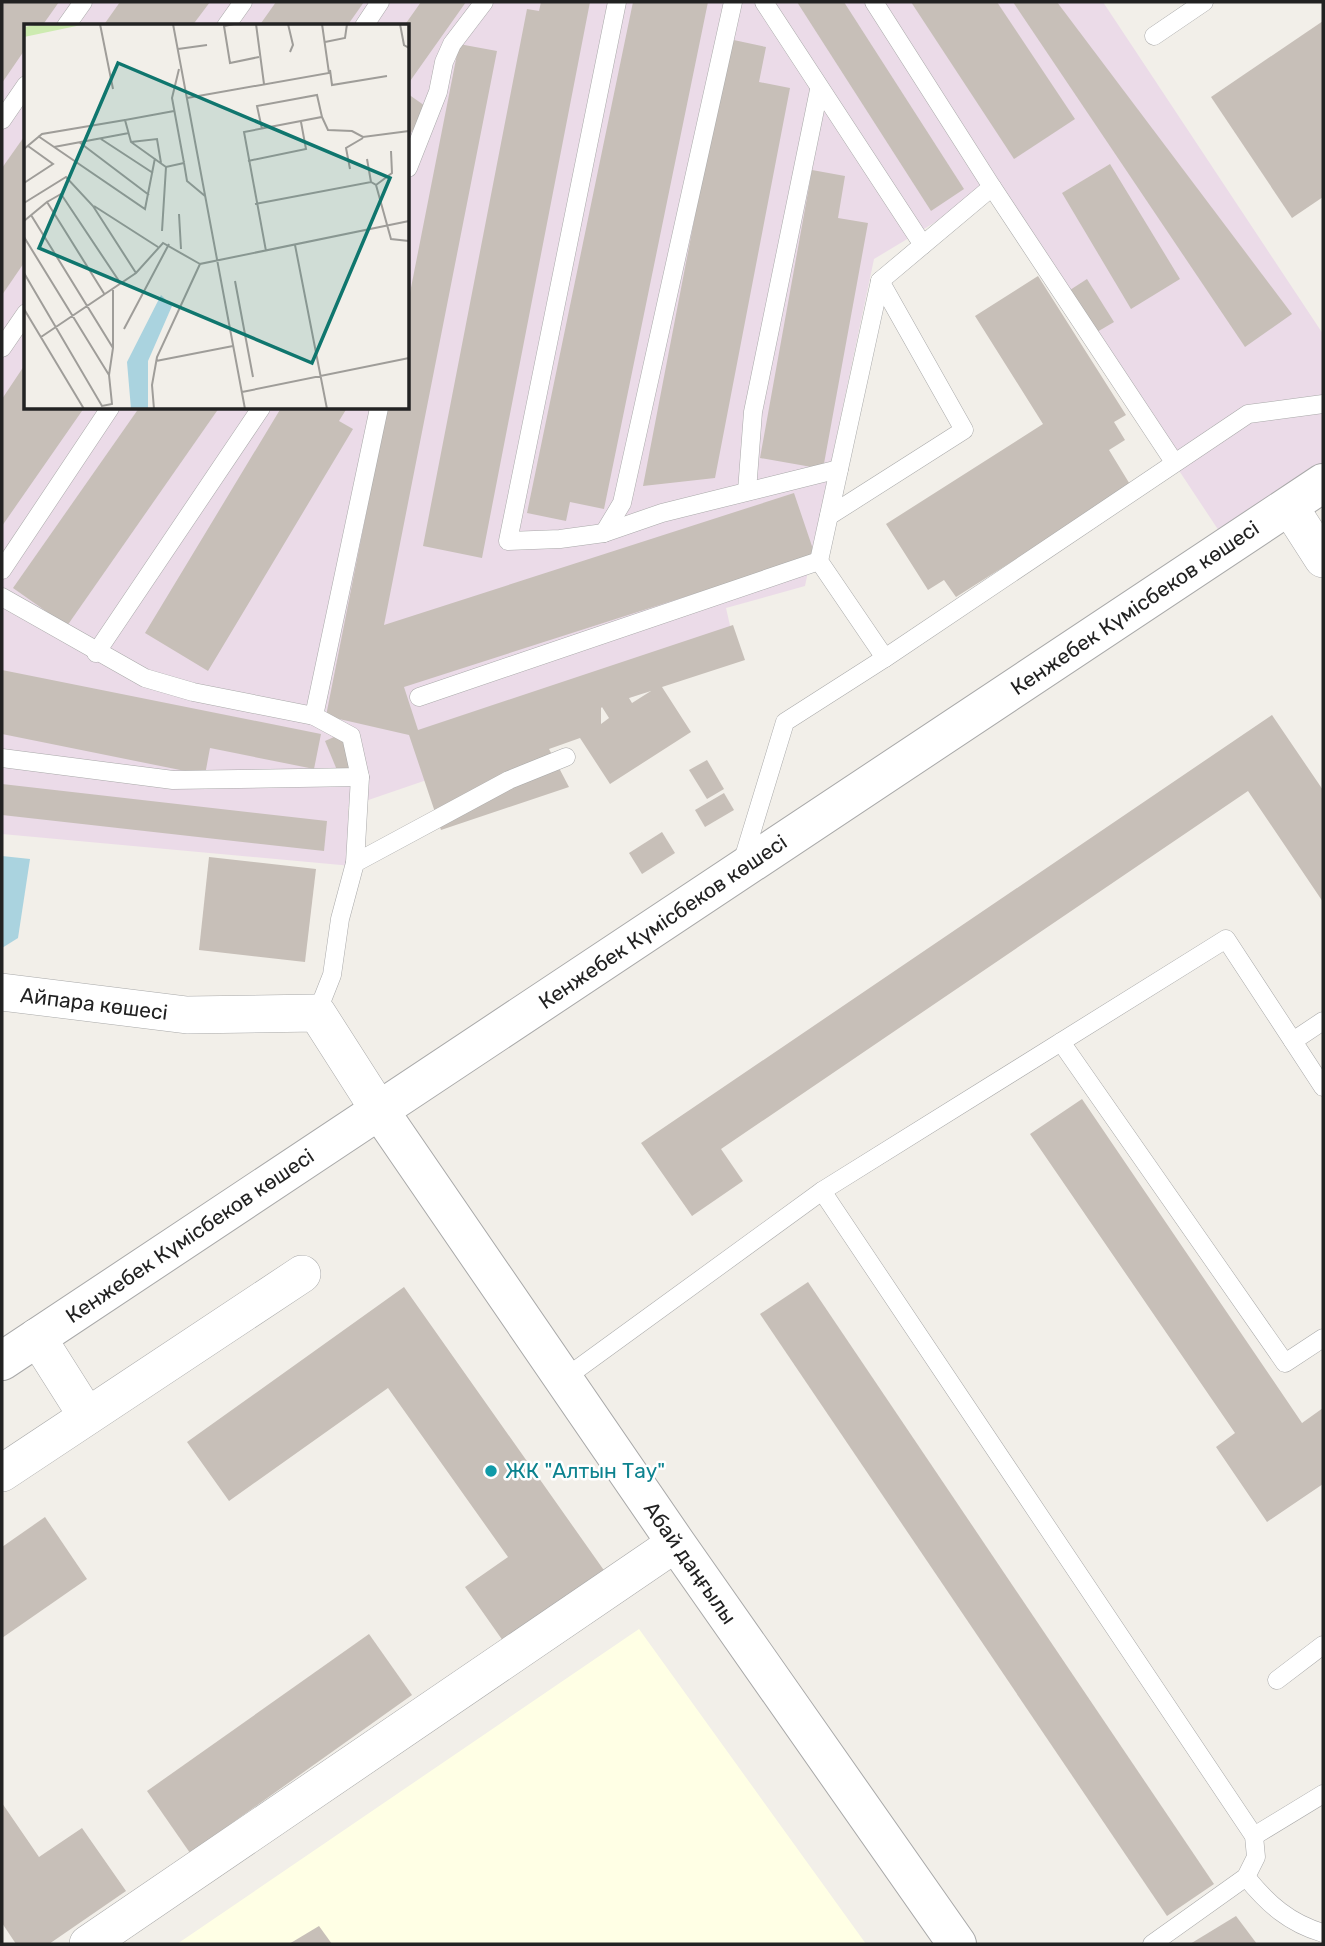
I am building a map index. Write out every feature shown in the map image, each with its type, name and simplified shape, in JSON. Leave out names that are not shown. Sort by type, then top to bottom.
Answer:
[{"type":"street","name":"Кенжебек Күмісбеков көшесі","points":[[2,1361],[1323,483]]},
{"type":"street","points":[[1289,506],[1323,559]]},
{"type":"street","name":"Айпара көшесі","points":[[2,992],[187,1015],[317,1013]]},
{"type":"street","points":[[317,1013],[379,1110]]},
{"type":"street","name":"Абай даңғылы","points":[[379,1110],[676,1543],[957,1944]]},
{"type":"street","points":[[2,1473],[302,1274]]},
{"type":"street","points":[[37,1337],[87,1416]]},
{"type":"street","points":[[88,1944],[676,1543]]},
{"type":"lane","points":[[67,24],[83,2]]},
{"type":"lane","points":[[227,24],[243,2]]},
{"type":"lane","points":[[365,24],[380,2]]},
{"type":"lane","points":[[410,163],[438,92],[448,53],[484,2]]},
{"type":"lane","points":[[617,2],[508,541],[560,539],[604,533],[662,513],[839,469]]},
{"type":"lane","points":[[604,533],[622,503],[733,2]]},
{"type":"lane","points":[[764,2],[819,90],[923,245]]},
{"type":"lane","points":[[874,2],[992,187],[1174,462]]},
{"type":"lane","points":[[1154,36],[1205,2]]},
{"type":"lane","points":[[2,120],[24,88]]},
{"type":"lane","points":[[747,491],[753,412],[819,90]]},
{"type":"lane","points":[[885,658],[819,561],[880,281],[992,187]]},
{"type":"lane","points":[[829,516],[964,430],[880,281]]},
{"type":"lane","points":[[2,348],[24,316]]},
{"type":"lane","points":[[739,871],[785,722],[885,658],[1248,414],[1323,404]]},
{"type":"lane","points":[[2,570],[109,410]]},
{"type":"lane","points":[[96,653],[260,410]]},
{"type":"lane","points":[[314,716],[379,410]]},
{"type":"lane","points":[[419,697],[819,561]]},
{"type":"lane","points":[[2,597],[96,653],[145,678],[193,692],[314,716],[351,736],[360,777],[355,863],[340,919],[332,975],[317,1013]]},
{"type":"lane","points":[[355,863],[509,780],[566,757]]},
{"type":"lane","points":[[2,758],[173,780],[360,777]]},
{"type":"lane","points":[[565,1378],[822,1191],[1226,939],[1323,1087]]},
{"type":"lane","points":[[1293,1041],[1323,1021]]},
{"type":"lane","points":[[1061,1042],[1285,1363],[1323,1338]]},
{"type":"lane","points":[[822,1191],[1254,1836],[1256,1857],[1246,1877],[1152,1944]]},
{"type":"lane","points":[[1276,1679],[1323,1645]]},
{"type":"lane","points":[[1254,1836],[1323,1794]]},
{"type":"lane","points":[[1246,1877],[1264,1899],[1292,1922],[1323,1933]]},
{"type":"shaded area","points":[[2,2],[1103,2],[1323,334],[1323,462],[1219,531],[992,188],[874,259],[805,586],[726,608],[738,660],[600,708],[590,724],[348,807],[352,866],[2,834]]},
{"type":"shaded area","points":[[639,1629],[866,1944],[177,1944]]},
{"type":"water","points":[[2,856],[30,859],[18,938],[2,948]]},
{"type":"building","points":[[2,2],[59,2],[43,24],[24,24],[24,51],[2,83]]},
{"type":"building","points":[[120,2],[210,2],[194,24],[104,24]]},
{"type":"building","points":[[276,2],[364,2],[348,24],[260,24]]},
{"type":"building","points":[[421,2],[466,2],[410,81],[410,24],[405,24]]},
{"type":"building","points":[[541,2],[590,2],[482,558],[423,546],[527,9],[539,11]]},
{"type":"building","points":[[633,2],[708,2],[604,509],[570,502],[566,521],[527,513]]},
{"type":"building","points":[[797,2],[844,2],[964,189],[931,211]]},
{"type":"building","points":[[911,2],[997,2],[1075,119],[1014,159]]},
{"type":"building","points":[[1013,2],[1057,2],[1292,314],[1245,347]]},
{"type":"building","points":[[1323,21],[1323,197],[1292,218],[1211,97]]},
{"type":"building","points":[[729,39],[766,47],[759,82],[790,88],[715,478],[643,486]]},
{"type":"building","points":[[459,44],[497,51],[384,625],[794,493],[815,555],[404,687],[418,730],[733,625],[745,660],[662,687],[691,732],[610,784],[580,738],[549,749],[569,787],[441,830],[409,735],[326,716],[387,410],[410,410],[410,293]],"holes":[[[651,691],[632,703],[629,698]],[[602,707],[609,718],[601,724]]]},
{"type":"building","points":[[410,95],[428,108],[410,134]]},
{"type":"building","points":[[24,137],[24,263],[2,295],[2,168]]},
{"type":"building","points":[[1110,164],[1180,279],[1131,309],[1062,193]]},
{"type":"building","points":[[812,170],[845,176],[838,218],[868,223],[823,469],[760,458]]},
{"type":"building","points":[[1038,276],[1126,415],[1114,422],[1125,440],[1109,450],[1131,486],[956,597],[944,580],[928,590],[886,524],[1043,424],[975,316]]},
{"type":"building","points":[[1087,279],[1114,322],[1097,332],[1070,290]]},
{"type":"building","points":[[24,366],[24,410],[83,410],[2,526],[2,399]]},
{"type":"building","points":[[138,410],[218,410],[67,626],[13,588]]},
{"type":"building","points":[[280,410],[346,410],[339,421],[353,429],[208,671],[145,633]]},
{"type":"building","points":[[2,670],[321,734],[314,769],[210,748],[205,775],[2,734]]},
{"type":"building","points":[[1272,715],[1323,790],[1323,902],[1248,791],[721,1149],[743,1181],[692,1216],[641,1143]]},
{"type":"building","points":[[343,733],[351,769],[339,775],[325,741]]},
{"type":"building","points":[[707,760],[724,789],[707,799],[689,770]]},
{"type":"building","points":[[2,784],[327,821],[324,851],[2,815]]},
{"type":"building","points":[[724,793],[734,810],[705,827],[695,810]]},
{"type":"building","points":[[662,832],[675,853],[642,874],[629,853]]},
{"type":"building","points":[[209,857],[316,869],[305,962],[199,950]]},
{"type":"building","points":[[1082,1099],[1302,1423],[1323,1408],[1323,1484],[1267,1522],[1216,1447],[1235,1433],[1030,1134]]},
{"type":"building","points":[[808,1282],[1214,1884],[1167,1916],[760,1314]]},
{"type":"building","name":"ЖК \"Алтын Тау\"","points":[[404,1287],[608,1576],[508,1648],[465,1587],[508,1557],[388,1388],[229,1501],[187,1442]]},
{"type":"building","points":[[45,1517],[87,1579],[2,1638],[2,1547]]},
{"type":"building","points":[[369,1634],[412,1695],[190,1853],[147,1791]]},
{"type":"building","points":[[2,1803],[39,1857],[82,1828],[126,1891],[49,1944],[16,1944],[2,1923]]},
{"type":"building","points":[[1236,1916],[1257,1944],[1190,1944]]},
{"type":"building","points":[[319,1926],[332,1944],[289,1944]]},
{"type":"place","name":"ЖК \"Алтын Тау\"","points":[[491,1471]]}]
